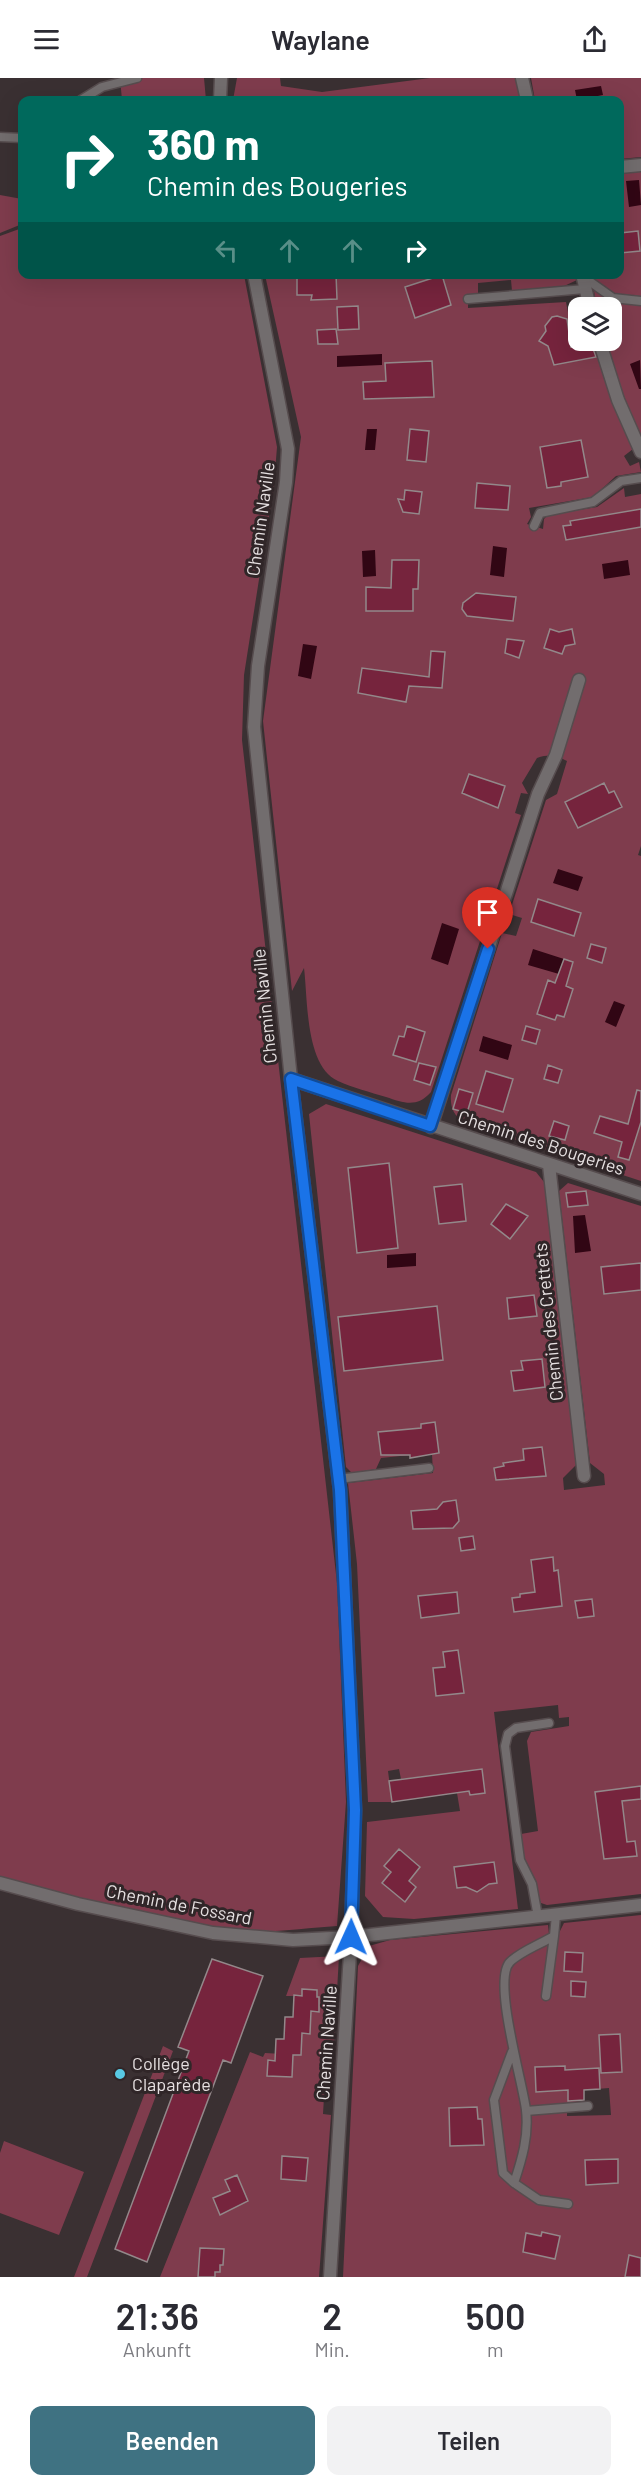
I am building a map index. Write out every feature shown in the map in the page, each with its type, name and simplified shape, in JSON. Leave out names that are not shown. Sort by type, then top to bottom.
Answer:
[{"type":"street","points":[[220,96],[221,78]]},
{"type":"street","points":[[522,78],[526,96]]},
{"type":"street","points":[[624,167],[641,165]]},
{"type":"street","name":"Chemin Naville","points":[[255,279],[288,441],[286,482],[258,666],[254,727],[291,1079],[338,1479],[355,1810],[351,1937],[330,2277]]},
{"type":"street","points":[[583,279],[587,297]]},
{"type":"street","points":[[602,351],[618,400],[641,452]]},
{"type":"street","name":"Chemin des Bougeries","points":[[430,1126],[538,794],[556,755],[579,680]]},
{"type":"street","name":"Chemin des Bougeries","points":[[291,1079],[641,1194]]},
{"type":"street","name":"Chemin des Crettets","points":[[549,1165],[584,1476]]},
{"type":"street","name":"Chemin de Fossard","points":[[1,1887],[213,1933],[293,1940],[351,1937],[641,1905]]},
{"type":"lane","points":[[87,96],[102,87],[137,78]]},
{"type":"lane","points":[[0,137],[18,138]]},
{"type":"lane","points":[[586,279],[613,298],[641,301]]},
{"type":"lane","points":[[468,299],[585,289]]},
{"type":"lane","points":[[530,514],[593,502],[621,482],[641,478]]},
{"type":"lane","points":[[534,526],[540,513]]},
{"type":"lane","points":[[338,1479],[429,1468]]},
{"type":"lane","points":[[538,1917],[532,1884],[519,1860],[505,1746],[508,1734],[516,1728],[549,1724]]},
{"type":"lane","points":[[546,1996],[556,1915]]},
{"type":"lane","points":[[514,2182],[525,2150],[526,2111],[512,2052],[503,1973],[510,1961],[554,1936]]},
{"type":"lane","points":[[512,2052],[494,2100],[503,2173],[540,2200],[568,2204]]},
{"type":"lane","points":[[526,2111],[588,2106]]},
{"type":"shaded area","points":[[120,78],[204,78],[206,96],[122,96]]},
{"type":"shaded area","points":[[237,78],[280,78],[281,86],[322,92],[430,78],[516,78],[522,96],[234,96]]},
{"type":"shaded area","points":[[531,78],[641,78],[641,157],[624,159],[624,96],[534,96]]},
{"type":"shaded area","points":[[601,86],[603,95],[576,96],[575,90]]},
{"type":"shaded area","points":[[641,171],[641,439],[616,376],[609,351],[622,351],[622,297],[595,297],[592,279],[624,279],[624,173]]},
{"type":"shaded area","points":[[639,180],[641,205],[629,207],[626,181]]},
{"type":"shaded area","points":[[0,195],[18,198],[18,226],[0,233]]},
{"type":"shaded area","points":[[18,229],[18,279],[245,279],[277,447],[274,484],[244,675],[242,740],[337,1583],[346,1802],[337,1926],[261,1931],[206,1926],[117,1908],[0,1878],[0,236]]},
{"type":"shaded area","points":[[266,279],[577,279],[562,287],[512,291],[511,280],[478,283],[478,293],[468,295],[468,308],[566,302],[568,351],[598,351],[622,424],[633,449],[624,456],[630,466],[639,462],[641,472],[616,476],[593,497],[529,508],[531,517],[527,524],[543,529],[544,519],[548,515],[597,507],[624,488],[625,497],[641,494],[641,846],[638,855],[641,856],[641,1181],[464,1123],[455,1114],[451,1104],[451,1095],[502,933],[516,936],[522,918],[509,914],[546,800],[557,794],[567,761],[552,756],[537,758],[522,783],[528,794],[521,793],[515,813],[521,815],[431,1092],[421,1100],[410,1103],[338,1081],[327,1073],[319,1062],[310,1031],[304,968],[292,991],[263,721],[301,437]]},
{"type":"shaded area","points":[[382,354],[382,365],[337,367],[337,356]]},
{"type":"shaded area","points":[[640,360],[641,389],[639,389],[630,364]]},
{"type":"shaded area","points":[[367,429],[377,429],[375,450],[365,450]]},
{"type":"shaded area","points":[[493,546],[507,548],[504,577],[490,575]]},
{"type":"shaded area","points":[[375,550],[376,576],[363,577],[362,551]]},
{"type":"shaded area","points":[[628,560],[630,575],[604,579],[602,564]]},
{"type":"shaded area","points":[[303,644],[317,646],[311,679],[298,676]]},
{"type":"shaded area","points":[[558,869],[583,877],[578,891],[553,883]]},
{"type":"shaded area","points":[[442,923],[459,929],[448,965],[431,959]]},
{"type":"shaded area","points":[[533,949],[564,959],[559,974],[528,965]]},
{"type":"shaded area","points":[[614,1001],[625,1005],[616,1027],[605,1022]]},
{"type":"shaded area","points":[[483,1036],[512,1045],[508,1060],[479,1051]]},
{"type":"shaded area","points":[[326,1104],[536,1172],[544,1182],[576,1465],[563,1478],[564,1490],[605,1485],[604,1474],[590,1463],[559,1191],[568,1183],[641,1206],[641,1894],[547,1905],[541,1903],[524,1860],[521,1834],[538,1831],[527,1741],[531,1732],[569,1726],[569,1717],[559,1718],[558,1705],[494,1712],[518,1909],[414,1919],[383,1917],[365,1896],[367,1822],[460,1811],[457,1793],[437,1795],[435,1775],[401,1779],[399,1769],[388,1771],[392,1802],[368,1802],[357,1564],[348,1483],[433,1473],[432,1454],[439,1452],[435,1423],[421,1424],[422,1431],[410,1455],[381,1458],[376,1469],[352,1473],[346,1467],[309,1114]]},
{"type":"shaded area","points":[[585,1215],[591,1251],[575,1253],[573,1216]]},
{"type":"shaded area","points":[[416,1253],[416,1266],[387,1268],[387,1255]]},
{"type":"shaded area","points":[[641,1915],[641,2277],[343,2277],[358,1966],[369,1946],[390,1940],[548,1925],[549,1934],[558,1935],[564,1923]],"holes":[[[609,2088],[611,2115],[567,2116],[567,2103],[583,2101],[584,2090]]]},
{"type":"shaded area","points":[[339,1956],[331,2097],[324,2097],[323,2114],[331,2115],[319,2277],[160,2277],[250,2052],[263,2057],[265,2053],[301,2055],[300,2033],[310,2033],[308,2011],[319,2012],[317,1990],[302,1989],[302,1996],[286,1996],[300,1958]]},
{"type":"shaded area","points":[[163,2046],[173,2051],[87,2277],[74,2277]]},
{"type":"shaded area","points":[[4,2141],[84,2172],[59,2235],[0,2213],[0,2153]]},
{"type":"building","points":[[638,231],[640,251],[624,253],[624,233]]},
{"type":"building","points":[[297,279],[336,279],[337,299],[311,300],[312,295],[297,295]]},
{"type":"building","points":[[430,279],[443,279],[451,305],[415,318],[405,287]]},
{"type":"building","points":[[358,306],[359,329],[338,330],[337,307]]},
{"type":"building","points":[[552,317],[567,319],[568,351],[594,351],[596,357],[554,365],[548,346],[539,341],[546,331],[545,326]]},
{"type":"building","points":[[336,329],[338,344],[318,344],[317,330]]},
{"type":"building","points":[[432,361],[434,397],[364,399],[363,382],[386,381],[385,363]]},
{"type":"building","points":[[410,429],[429,431],[426,462],[407,460]]},
{"type":"building","points":[[581,440],[588,477],[561,482],[561,486],[547,488],[540,447]]},
{"type":"building","points":[[477,483],[510,486],[508,510],[475,508]]},
{"type":"building","points":[[405,490],[422,492],[419,514],[403,512],[398,499],[404,500]]},
{"type":"building","points":[[641,509],[641,527],[566,540],[563,526],[571,525],[570,521]]},
{"type":"building","points":[[392,560],[419,560],[418,589],[413,589],[413,611],[366,611],[366,587],[391,588]]},
{"type":"building","points":[[476,593],[516,597],[513,621],[467,616],[462,609],[463,603]]},
{"type":"building","points":[[550,629],[559,632],[572,629],[575,644],[565,646],[562,654],[544,648]]},
{"type":"building","points":[[507,639],[524,641],[519,658],[505,653]]},
{"type":"building","points":[[431,651],[445,652],[442,688],[409,686],[406,702],[358,693],[362,668],[429,677]]},
{"type":"building","points":[[469,774],[505,786],[498,808],[462,793]]},
{"type":"building","points":[[604,783],[609,793],[614,791],[622,807],[578,828],[565,802]]},
{"type":"building","points":[[538,899],[581,913],[574,936],[531,922]]},
{"type":"building","points":[[591,944],[606,948],[602,963],[587,958]]},
{"type":"building","points":[[564,959],[573,962],[566,986],[573,989],[564,1017],[557,1015],[555,1020],[537,1014],[548,980],[555,983]]},
{"type":"building","points":[[407,1026],[425,1032],[416,1062],[393,1055],[399,1036],[404,1037]]},
{"type":"building","points":[[526,1026],[540,1030],[536,1044],[522,1040]]},
{"type":"building","points":[[419,1063],[436,1067],[430,1085],[414,1080]]},
{"type":"building","points":[[548,1065],[562,1070],[558,1083],[544,1079]]},
{"type":"building","points":[[486,1071],[513,1079],[503,1112],[476,1104]]},
{"type":"building","points":[[459,1089],[473,1093],[467,1113],[453,1109]]},
{"type":"building","points":[[637,1090],[641,1091],[641,1122],[629,1160],[618,1157],[622,1142],[594,1133],[600,1116],[628,1124]]},
{"type":"building","points":[[554,1121],[569,1126],[565,1140],[549,1136]]},
{"type":"building","points":[[389,1163],[398,1248],[357,1253],[348,1168]]},
{"type":"building","points":[[462,1184],[466,1221],[439,1224],[434,1187]]},
{"type":"building","points":[[586,1191],[588,1205],[568,1207],[566,1193]]},
{"type":"building","points":[[506,1204],[528,1216],[510,1239],[491,1224]]},
{"type":"building","points":[[641,1263],[641,1290],[604,1294],[601,1267]]},
{"type":"building","points":[[534,1295],[537,1316],[509,1319],[507,1298]]},
{"type":"building","points":[[437,1306],[443,1360],[344,1371],[338,1317]]},
{"type":"building","points":[[542,1359],[545,1387],[514,1391],[511,1371],[523,1370],[521,1361]]},
{"type":"building","points":[[435,1422],[439,1453],[410,1458],[410,1455],[381,1455],[378,1432],[421,1428],[421,1424]]},
{"type":"building","points":[[542,1447],[546,1476],[496,1480],[494,1468],[504,1466],[503,1463],[524,1460],[523,1449]]},
{"type":"building","points":[[456,1500],[459,1521],[453,1528],[413,1529],[411,1511],[437,1509],[443,1502]]},
{"type":"building","points":[[473,1536],[475,1549],[461,1551],[459,1538]]},
{"type":"building","points":[[553,1557],[554,1571],[558,1570],[562,1606],[514,1612],[512,1598],[520,1597],[520,1594],[535,1592],[531,1560]]},
{"type":"building","points":[[457,1592],[459,1613],[421,1618],[418,1596]]},
{"type":"building","points":[[592,1599],[594,1616],[578,1618],[575,1601]]},
{"type":"building","points":[[458,1650],[464,1693],[436,1696],[433,1668],[445,1667],[443,1652]]},
{"type":"building","points":[[482,1769],[485,1793],[470,1795],[469,1791],[392,1802],[389,1781]]},
{"type":"building","points":[[641,1786],[641,1799],[622,1801],[627,1842],[635,1841],[637,1856],[604,1859],[595,1792]]},
{"type":"building","points":[[399,1849],[420,1867],[409,1881],[416,1887],[405,1902],[382,1883],[391,1872],[384,1866]]},
{"type":"building","points":[[494,1862],[497,1883],[489,1884],[477,1892],[466,1887],[457,1888],[454,1867]]},
{"type":"building","points":[[565,1952],[583,1953],[582,1972],[564,1971]]},
{"type":"building","points":[[212,1959],[263,1976],[231,2063],[223,2060],[147,2262],[115,2249],[189,2051],[178,2047]]},
{"type":"building","points":[[571,1981],[586,1982],[585,1997],[571,1996]]},
{"type":"building","points":[[302,1989],[317,1990],[319,2012],[311,2011],[310,2034],[302,2033],[301,2055],[293,2055],[292,2077],[267,2076],[268,2060],[275,2061],[276,2039],[284,2039],[285,2017],[293,2017],[294,1995],[302,1996]]},
{"type":"building","points":[[620,2034],[622,2072],[601,2073],[599,2035]]},
{"type":"building","points":[[565,2066],[565,2070],[599,2068],[600,2089],[584,2090],[584,2100],[568,2101],[568,2090],[536,2092],[535,2067]]},
{"type":"building","points":[[477,2107],[478,2119],[482,2119],[484,2145],[450,2146],[449,2108]]},
{"type":"building","points":[[282,2156],[308,2158],[306,2181],[281,2179]]},
{"type":"building","points":[[618,2159],[618,2183],[586,2185],[585,2160]]},
{"type":"building","points":[[237,2175],[248,2201],[220,2215],[213,2198],[230,2191],[225,2180]]},
{"type":"building","points":[[542,2232],[560,2236],[555,2259],[523,2252],[526,2233],[541,2236]]},
{"type":"building","points":[[200,2248],[224,2249],[223,2265],[220,2265],[220,2272],[215,2272],[215,2277],[198,2277]]},
{"type":"building","points":[[629,2255],[641,2258],[641,2277],[625,2277]]},
{"type":"place","name":"Collège Claparède","points":[[120,2074]]},
{"type":"route","points":[[351,1937],[355,1810],[340,1490],[291,1079],[430,1126],[488,949]]}]
